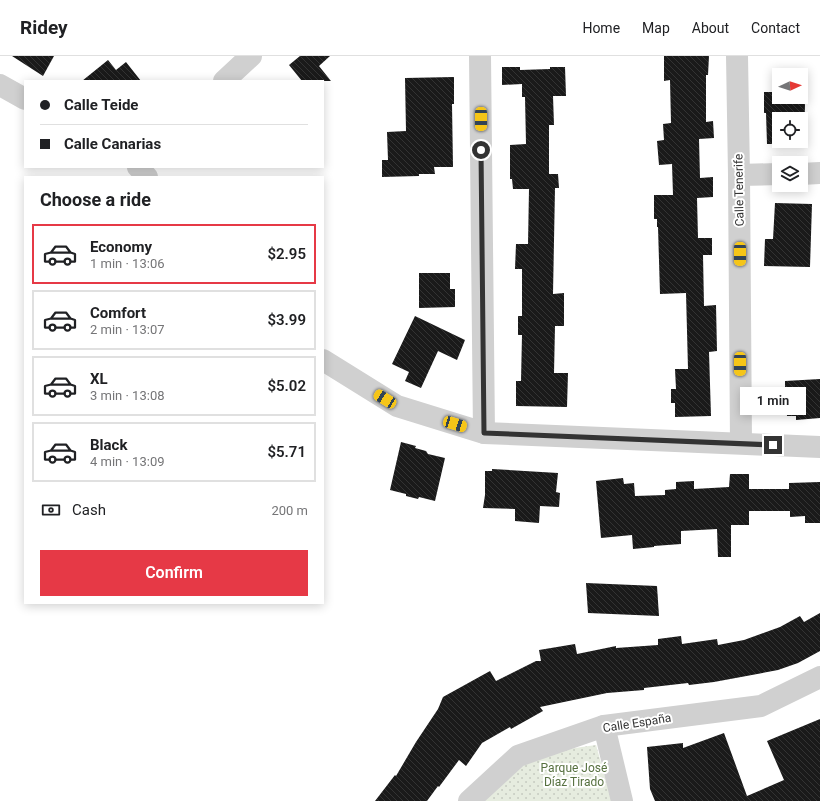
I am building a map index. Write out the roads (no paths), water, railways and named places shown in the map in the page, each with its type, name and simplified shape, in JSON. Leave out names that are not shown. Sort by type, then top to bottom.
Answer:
[{"type":"street","points":[[225,80],[251,56]]},
{"type":"street","points":[[480,56],[484,433]]},
{"type":"street","name":"Calle Tenerife","points":[[737,56],[740,175],[741,443]]},
{"type":"street","points":[[0,85],[24,98]]},
{"type":"street","points":[[139,168],[146,176]]},
{"type":"street","points":[[808,174],[820,173]]},
{"type":"street","points":[[740,175],[772,174]]},
{"type":"street","points":[[324,361],[397,406],[484,433],[820,447]]},
{"type":"street","name":"Calle España","points":[[469,801],[518,756],[604,726],[761,706],[820,677]]},
{"type":"street","points":[[604,726],[622,801]]},
{"type":"park label","name":"Parque José Díaz Tirado","points":[[574,775]]}]
